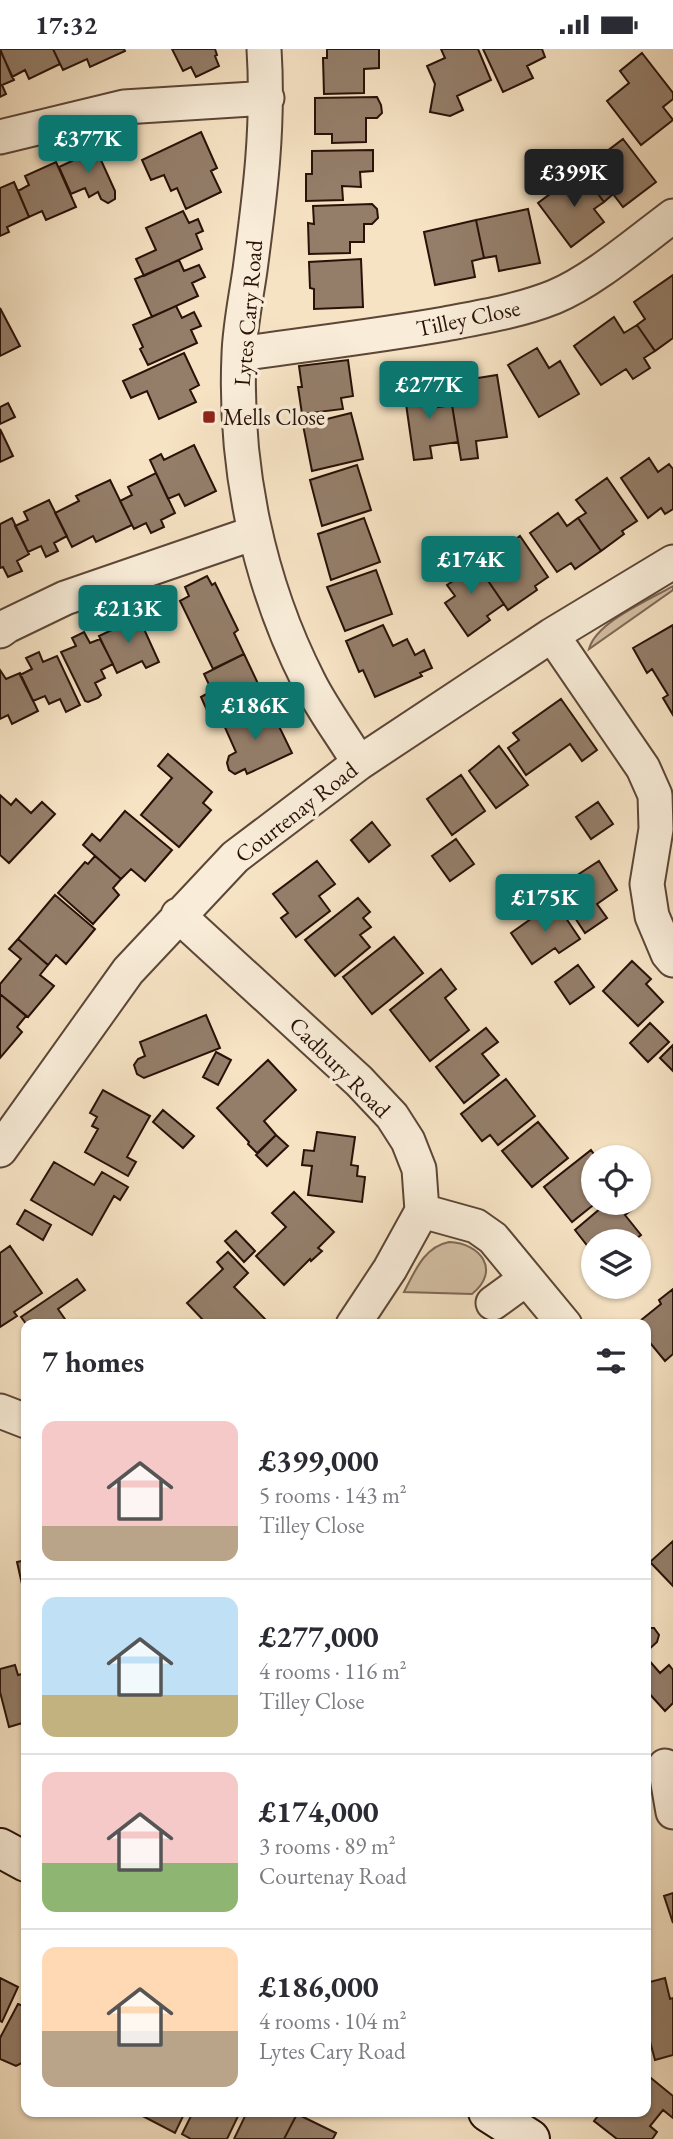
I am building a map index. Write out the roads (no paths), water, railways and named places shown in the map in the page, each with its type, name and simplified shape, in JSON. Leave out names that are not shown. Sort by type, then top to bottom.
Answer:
[{"type":"main road","points":[[0,1848],[21,1859]]},
{"type":"main road","points":[[496,2117],[530,2139]]},
{"type":"street","name":"Lytes Cary Road","points":[[264,49],[267,98],[263,169],[239,354],[241,439],[254,533],[274,602],[309,684],[359,762]]},
{"type":"street","points":[[0,137],[124,107],[267,98]]},
{"type":"street","name":"Tilley Close","points":[[239,354],[412,330],[522,308],[556,296],[606,266],[673,216]]},
{"type":"street","points":[[0,631],[65,598],[254,533]]},
{"type":"street","name":"Courtenay Road","points":[[0,1150],[128,971],[235,857],[359,762],[552,635],[673,562]]},
{"type":"street","points":[[552,635],[643,768],[655,795],[656,829],[647,884],[652,916],[673,960]]},
{"type":"street","name":"Cadbury Road","points":[[178,915],[359,1081],[392,1116],[408,1141],[419,1169],[422,1212]]},
{"type":"street","points":[[357,1319],[390,1269],[422,1212],[476,1226],[493,1238],[560,1319]]},
{"type":"street","points":[[493,1303],[526,1279]]},
{"type":"street","points":[[0,1412],[21,1419]]},
{"type":"street","points":[[661,1764],[673,1811]]},
{"type":"place","name":"Mells Close","points":[[209,417]]}]
